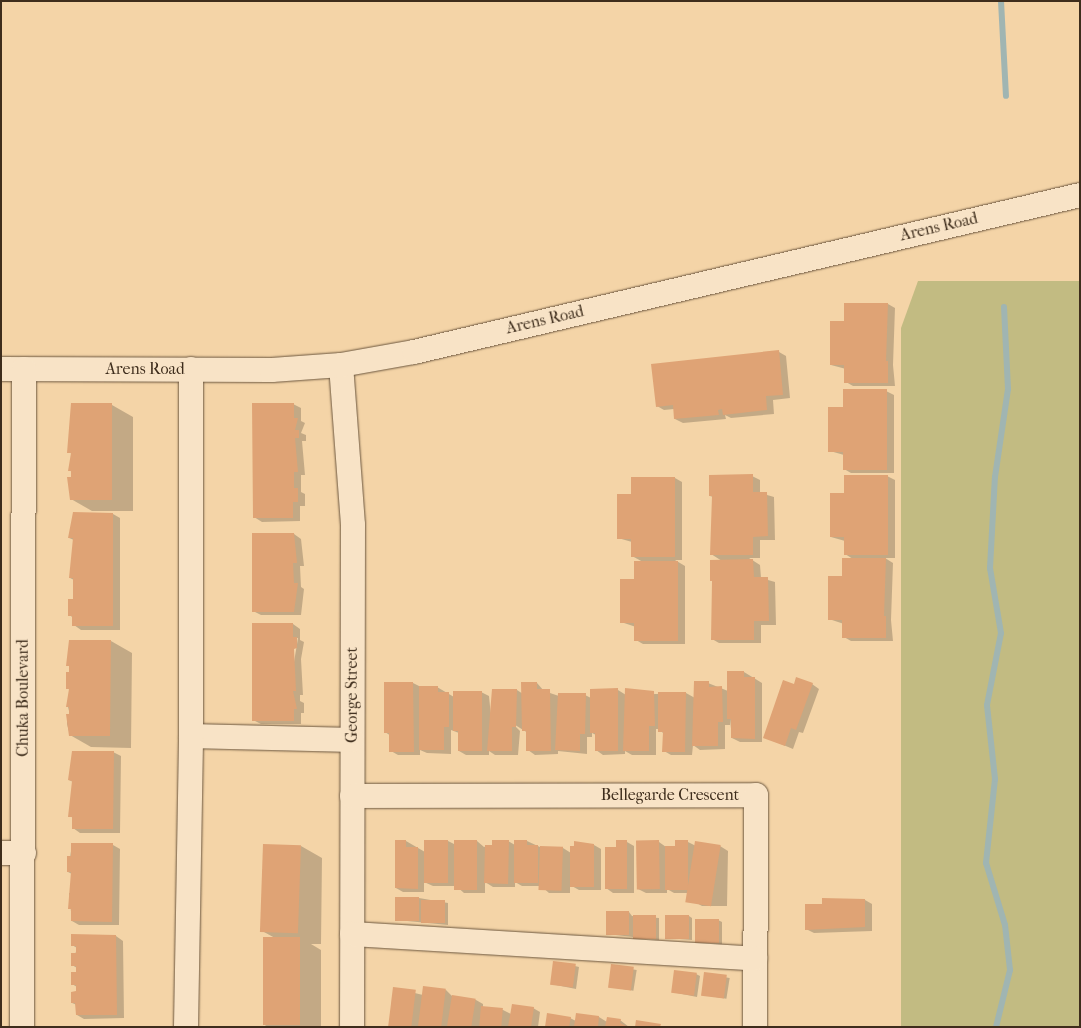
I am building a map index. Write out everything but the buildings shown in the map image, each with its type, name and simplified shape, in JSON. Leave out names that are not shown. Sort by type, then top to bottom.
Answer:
[{"type":"street","name":"Arens Road","points":[[12,369],[272,370],[341,365],[414,352],[1080,195]]},
{"type":"street","name":"George Street","points":[[341,365],[353,526],[352,1027]]},
{"type":"street","name":"Chuka Boulevard","points":[[12,369],[13,853],[22,1027]]},
{"type":"street","points":[[186,1027],[192,736],[192,370]]},
{"type":"street","points":[[192,736],[352,740]]},
{"type":"street","name":"Bellegarde Crescent","points":[[352,796],[756,795],[755,1027]]},
{"type":"street","points":[[352,934],[755,959]]},
{"type":"shaded area","points":[[918,281],[1080,281],[1080,1027],[901,1027],[901,328]]},
{"type":"waterway","points":[[1001,1],[1006,96]]},
{"type":"waterway","points":[[996,1027],[1010,970],[1005,925],[986,863],[995,779],[987,705],[1001,633],[990,568],[995,477],[1008,389],[1004,307]]}]
